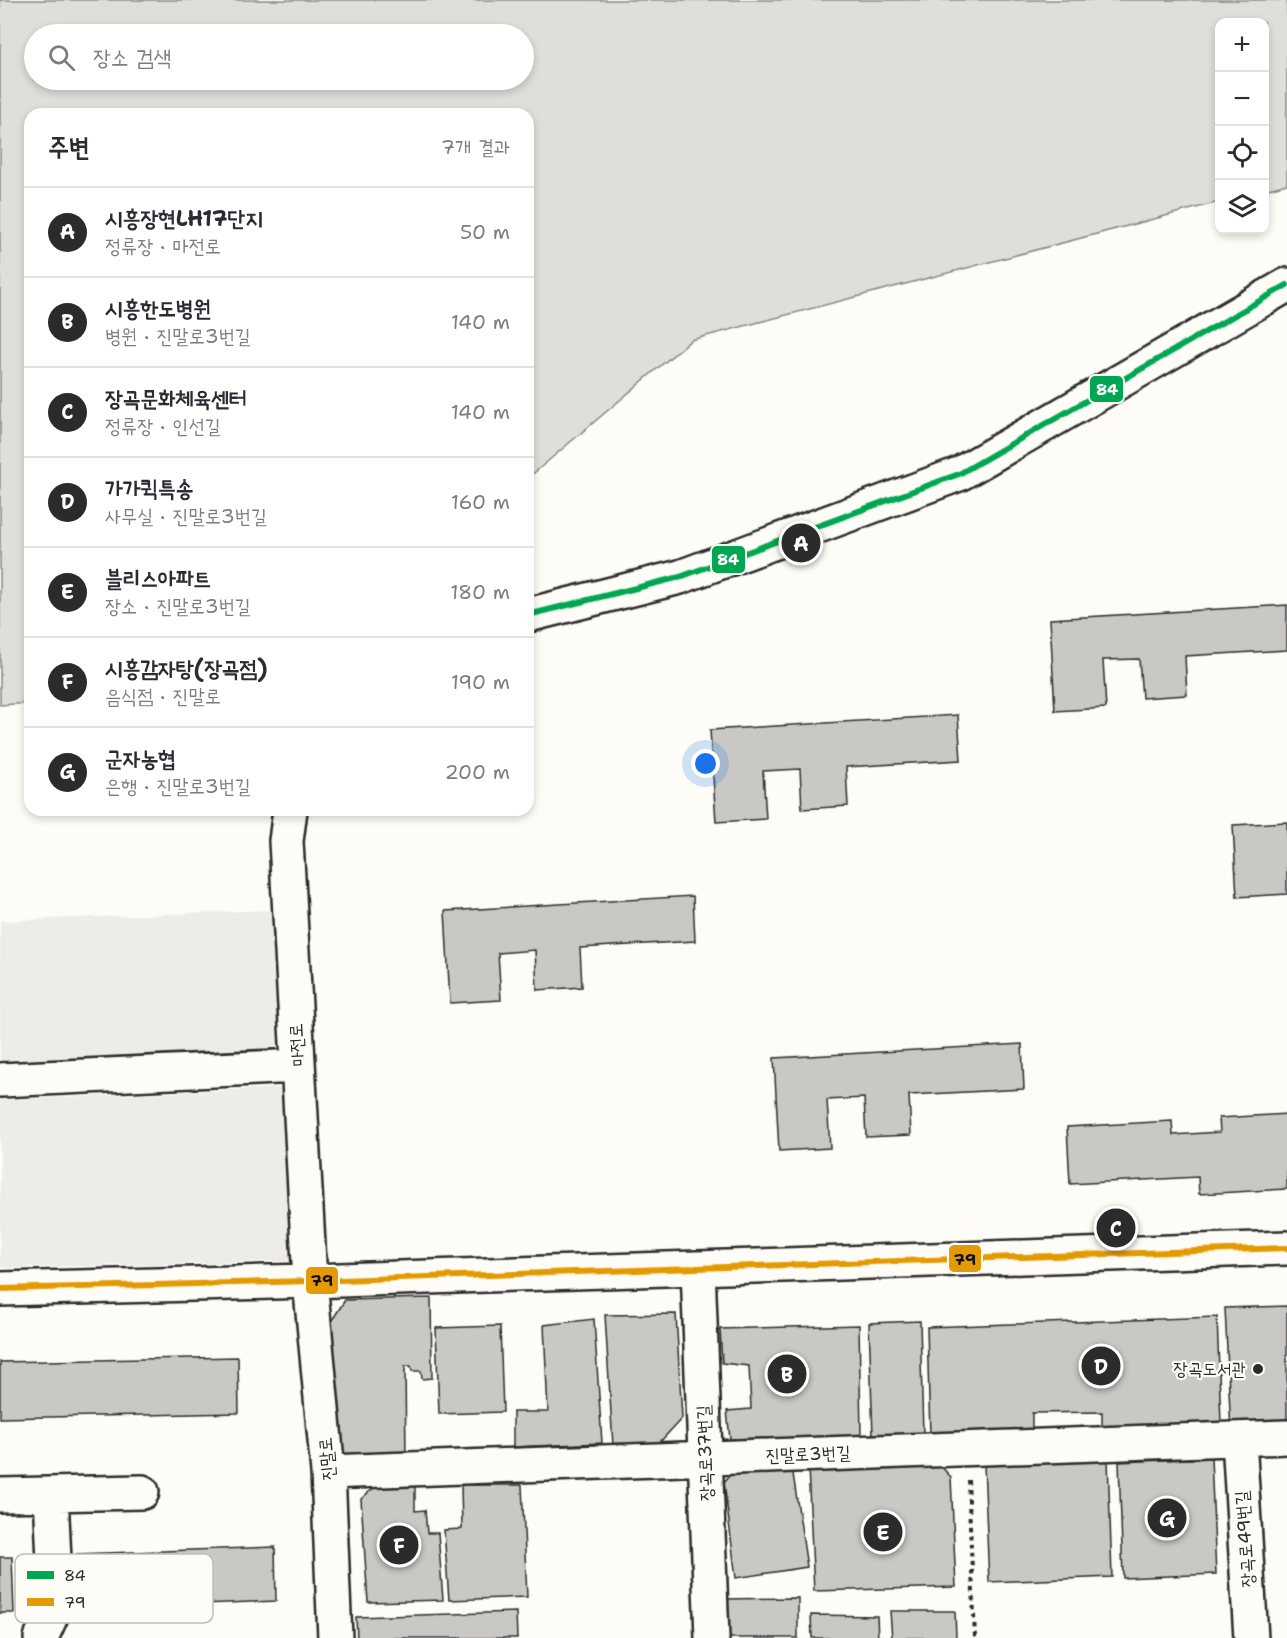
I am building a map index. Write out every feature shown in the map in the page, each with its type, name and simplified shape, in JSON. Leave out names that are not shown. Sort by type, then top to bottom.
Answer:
[{"type":"street","points":[[534,614],[680,577],[958,474],[1287,285]]},
{"type":"street","name":"마전로","points":[[289,816],[286,841],[310,1281]]},
{"type":"street","points":[[0,1080],[298,1066]]},
{"type":"street","points":[[0,1289],[310,1281],[1287,1248]]},
{"type":"street","name":"장곡로37번길","points":[[698,1268],[712,1638]]},
{"type":"street","name":"진말로","points":[[310,1281],[328,1472],[335,1638]]},
{"type":"street","name":"진말로3번길","points":[[328,1472],[1287,1437]]},
{"type":"street","name":"장곡로49번길","points":[[1239,1439],[1251,1638]]},
{"type":"street","points":[[0,1496],[142,1492]]},
{"type":"street","points":[[51,1494],[54,1554]]},
{"type":"street","points":[[41,1638],[48,1623]]},
{"type":"path","points":[[966,1449],[975,1638]]},
{"type":"shaded area","points":[[0,0],[1287,0],[1287,184],[1269,189],[1269,18],[1215,18],[1215,203],[691,340],[534,473],[534,108],[24,108],[24,703],[0,705]]},
{"type":"shaded area","points":[[272,910],[282,1049],[0,1061],[0,921]]},
{"type":"shaded area","points":[[281,1088],[291,1261],[0,1268],[0,1100]]},
{"type":"building","points":[[1287,605],[1287,650],[1185,656],[1187,695],[1142,698],[1139,659],[1103,660],[1106,708],[1055,711],[1050,619]]},
{"type":"building","points":[[958,715],[961,760],[846,767],[848,806],[802,809],[800,769],[763,771],[766,819],[716,822],[710,730]]},
{"type":"building","points":[[1287,822],[1287,894],[1237,897],[1233,825]]},
{"type":"building","points":[[693,896],[695,941],[580,948],[582,987],[537,990],[535,950],[498,953],[501,1000],[450,1003],[445,911]]},
{"type":"building","points":[[1022,1044],[1024,1089],[909,1095],[911,1135],[866,1137],[864,1098],[827,1100],[830,1148],[779,1151],[774,1058]]},
{"type":"building","points":[[1287,1114],[1287,1189],[1199,1194],[1198,1177],[1070,1184],[1067,1127],[1172,1121],[1173,1135],[1220,1132],[1219,1118]]},
{"type":"building","points":[[431,1298],[432,1378],[422,1379],[421,1371],[412,1371],[411,1366],[405,1366],[406,1462],[356,1463],[334,1447],[329,1325],[345,1300]]},
{"type":"building","name":"장곡도서관","points":[[1287,1306],[1287,1430],[1231,1432],[1225,1308]]},
{"type":"building","points":[[676,1314],[682,1418],[659,1443],[613,1446],[605,1315]]},
{"type":"building","points":[[1217,1317],[1221,1424],[1102,1429],[1102,1412],[1032,1413],[1032,1433],[930,1435],[927,1327]]},
{"type":"building","points":[[594,1319],[602,1443],[513,1447],[513,1412],[548,1412],[544,1325]]},
{"type":"building","points":[[920,1321],[923,1435],[873,1436],[869,1323]]},
{"type":"building","points":[[859,1325],[861,1436],[730,1439],[727,1411],[751,1409],[749,1366],[722,1363],[720,1329]]},
{"type":"building","points":[[500,1326],[503,1412],[439,1414],[436,1328]]},
{"type":"building","points":[[238,1357],[239,1413],[0,1418],[0,1362]]},
{"type":"building","points":[[1211,1458],[1216,1574],[1123,1578],[1119,1462]]},
{"type":"building","points":[[1108,1459],[1112,1577],[989,1582],[984,1464]]},
{"type":"building","points":[[938,1463],[951,1477],[956,1587],[814,1591],[808,1467]]},
{"type":"building","points":[[792,1467],[807,1567],[736,1578],[724,1482],[736,1468]]},
{"type":"building","points":[[415,1483],[415,1511],[425,1510],[427,1533],[438,1533],[443,1600],[368,1602],[361,1499],[378,1484]]},
{"type":"building","points":[[461,1485],[522,1485],[527,1597],[449,1600],[444,1530],[462,1529]]},
{"type":"building","points":[[275,1547],[276,1601],[213,1604],[213,1554],[77,1554]]},
{"type":"building","points":[[0,1557],[12,1557],[14,1613],[0,1613]]},
{"type":"building","points":[[798,1598],[798,1638],[726,1638],[725,1599]]},
{"type":"building","points":[[890,1611],[955,1611],[956,1638],[892,1638]]},
{"type":"building","points":[[516,1612],[517,1638],[357,1638],[356,1617]]},
{"type":"building","points":[[811,1615],[877,1616],[878,1638],[812,1638]]},
{"type":"transit line","name":"84","points":[[534,614],[680,577],[959,474],[1287,285]]},
{"type":"transit line","name":"79","points":[[0,1289],[310,1281],[1287,1248]]},
{"type":"place","name":"시흥장현LH17단지","points":[[801,543]]},
{"type":"place","name":"장곡문화체육센터","points":[[1116,1228]]},
{"type":"place","name":"가가퀵특송","points":[[1101,1366]]},
{"type":"place","name":"장곡도서관","points":[[1258,1369]]},
{"type":"place","name":"시흥한도병원","points":[[787,1374]]},
{"type":"place","name":"군자농협","points":[[1167,1518]]},
{"type":"place","name":"블리스아파트","points":[[883,1532]]},
{"type":"place","name":"시흥감자탕(장곡점)","points":[[399,1545]]}]
